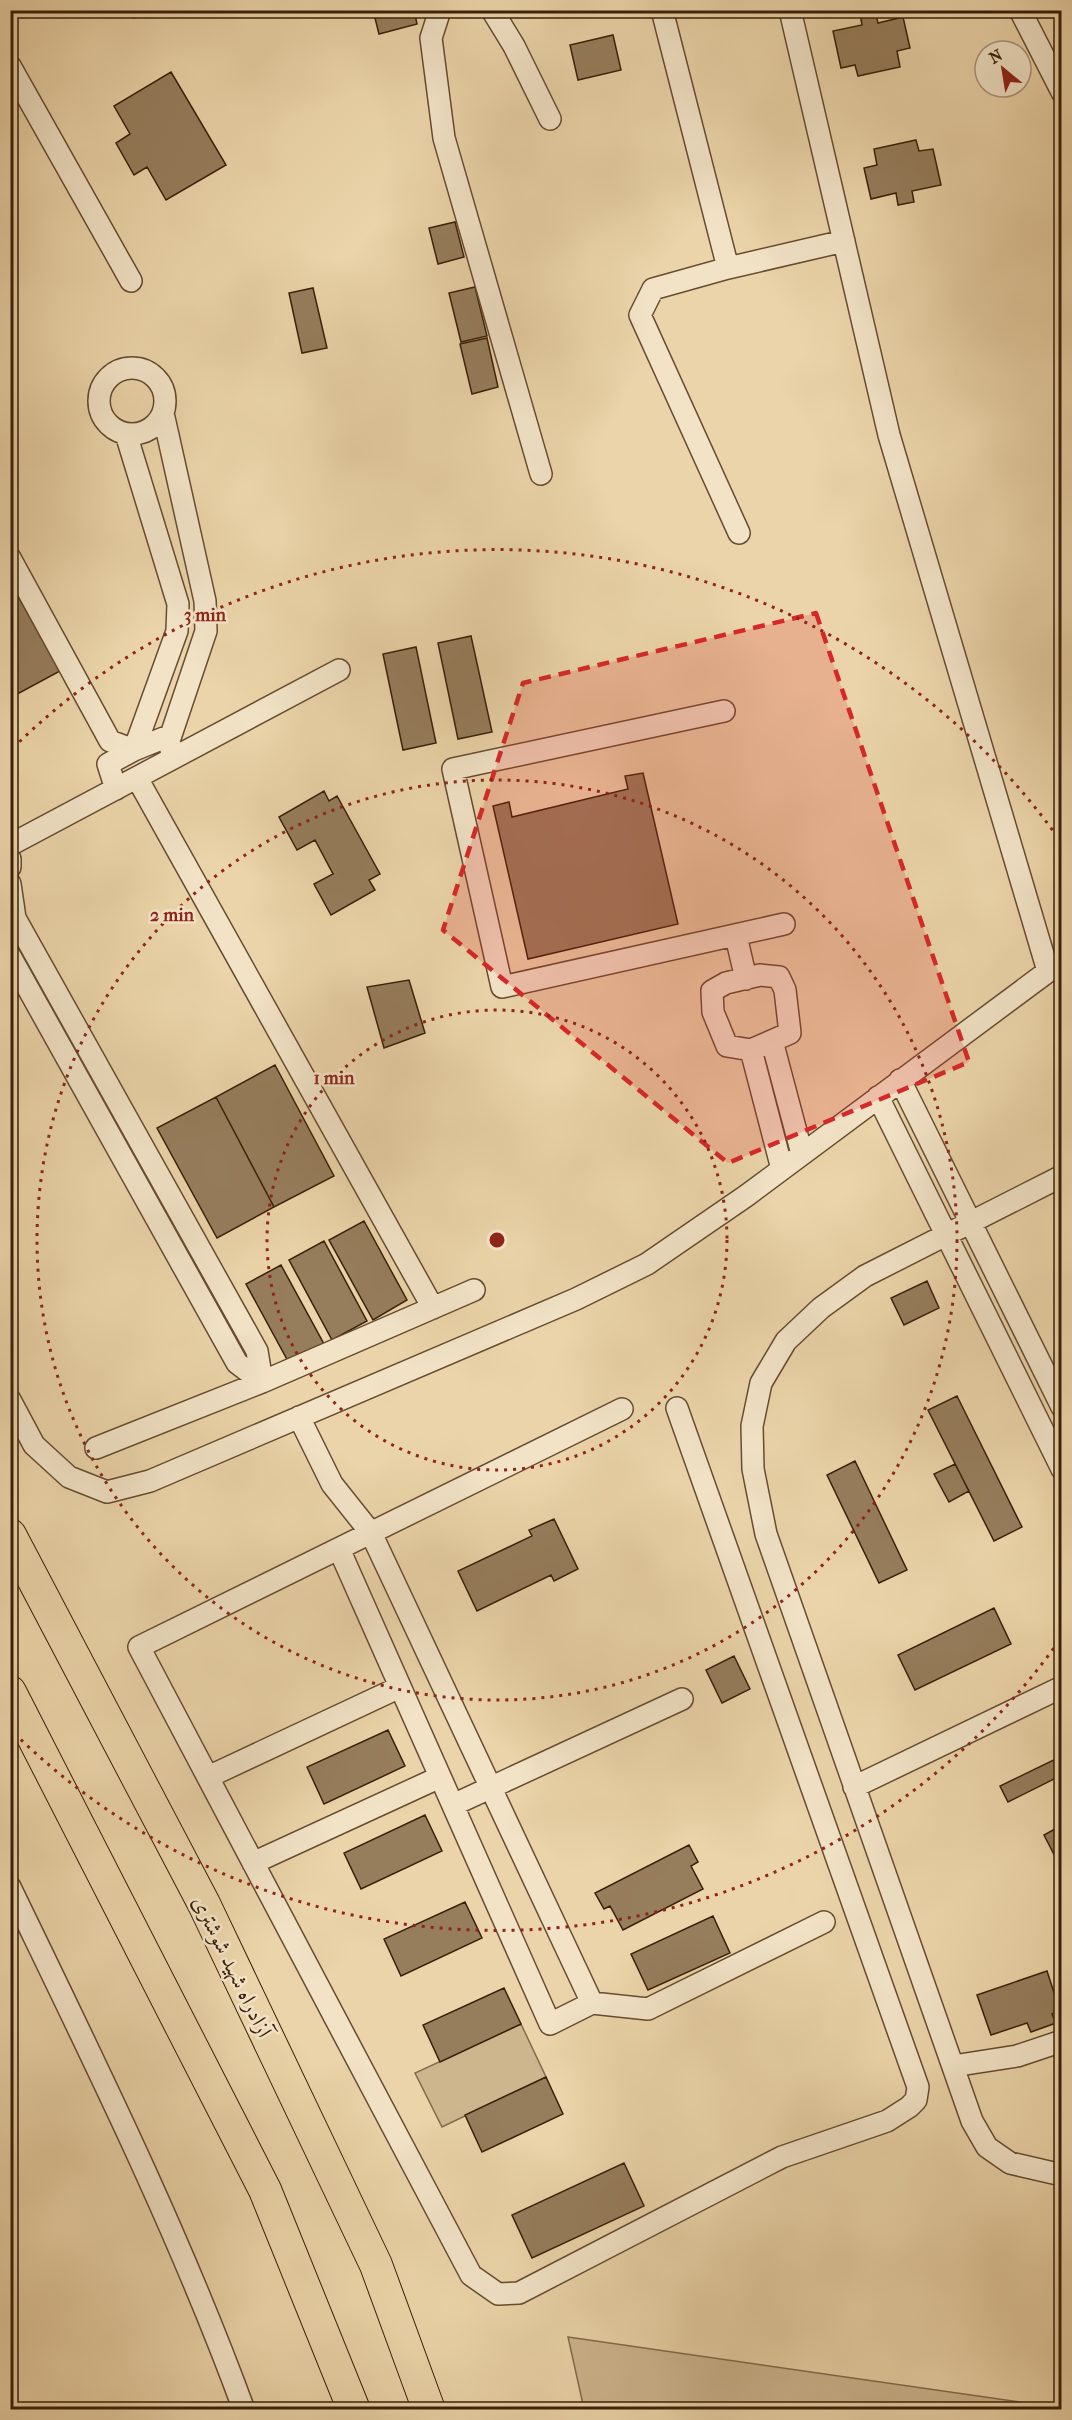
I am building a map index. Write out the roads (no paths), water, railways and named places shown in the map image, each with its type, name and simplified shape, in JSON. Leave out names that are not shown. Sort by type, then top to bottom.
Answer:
[{"type":"highway","name":"آزادراه شهید شوشتری","points":[[10,1535],[204,1904],[376,2265],[429,2409]]},
{"type":"highway","points":[[10,1692],[265,2190],[354,2409]]},
{"type":"street","points":[[441,10],[431,38],[444,138],[541,474]]},
{"type":"street","points":[[492,10],[514,46],[550,119]]},
{"type":"street","points":[[662,10],[728,268]]},
{"type":"street","points":[[10,1400],[34,1445],[69,1477],[107,1492],[150,1481],[576,1299],[647,1264],[782,1169],[1055,966],[889,435],[790,10]]},
{"type":"street","points":[[1020,10],[1062,92]]},
{"type":"street","points":[[10,66],[131,280]]},
{"type":"street","points":[[739,533],[640,315],[653,289],[728,268],[844,242]]},
{"type":"street","points":[[163,413],[158,423],[137,434],[126,434],[115,430],[106,423],[100,413],[98,401],[100,390],[114,373],[134,368],[153,375],[164,392],[163,413],[205,601],[206,631],[169,741],[173,758]]},
{"type":"street","points":[[126,434],[178,604],[177,631],[134,750]]},
{"type":"street","points":[[10,558],[110,741],[134,750]]},
{"type":"street","points":[[10,845],[339,670]]},
{"type":"street","points":[[724,711],[453,769],[502,987],[784,924]]},
{"type":"street","points":[[116,789],[108,764],[134,750],[171,735]]},
{"type":"street","points":[[137,778],[433,1308]]},
{"type":"street","points":[[10,860],[10,867]]},
{"type":"street","points":[[10,884],[15,918],[257,1352],[262,1382]]},
{"type":"street","points":[[736,936],[746,979]]},
{"type":"street","points":[[10,956],[237,1363],[262,1382]]},
{"type":"street","points":[[760,975],[779,977],[785,990],[790,1034],[772,1041],[751,1050],[727,1046],[713,1012],[712,991],[726,983],[760,975]]},
{"type":"street","points":[[772,1041],[802,1154]]},
{"type":"street","points":[[751,1050],[782,1169]]},
{"type":"street","points":[[900,1080],[1062,1407]]},
{"type":"street","points":[[878,1097],[1062,1468]]},
{"type":"street","points":[[1062,1176],[865,1276],[821,1308],[786,1341],[761,1383],[752,1426],[753,1469],[766,1534],[972,2121],[987,2147],[1010,2163],[1062,2175]]},
{"type":"street","points":[[96,1448],[262,1382],[474,1290]]},
{"type":"street","points":[[622,1409],[140,1647],[471,2275],[498,2294],[519,2293],[782,2157],[887,2121],[916,2100],[918,2087],[677,1408]]},
{"type":"street","points":[[299,1417],[332,1484],[371,1533],[592,2003]]},
{"type":"street","points":[[339,1549],[550,2024],[592,2003],[648,2009],[824,1922]]},
{"type":"street","points":[[208,1777],[400,1687]]},
{"type":"street","points":[[854,1787],[1062,1687]]},
{"type":"street","points":[[453,1805],[682,1699]]},
{"type":"street","points":[[254,1863],[440,1777]]},
{"type":"street","points":[[10,1887],[164,2213],[215,2330],[244,2409]]},
{"type":"street","points":[[953,2067],[1017,2056],[1062,2041]]}]
